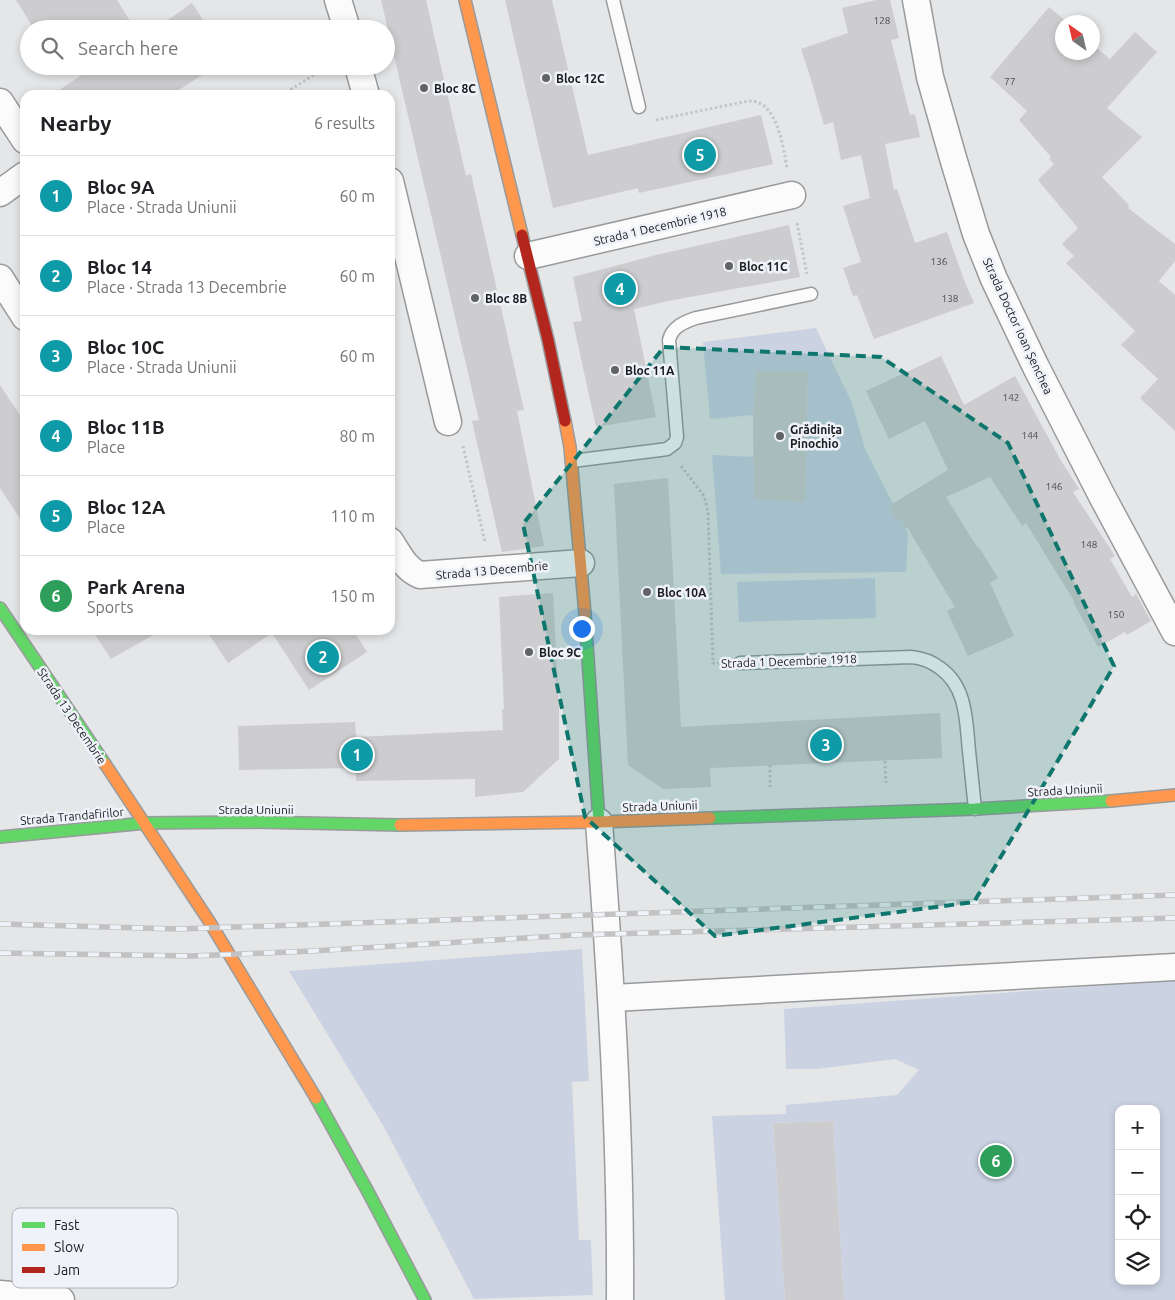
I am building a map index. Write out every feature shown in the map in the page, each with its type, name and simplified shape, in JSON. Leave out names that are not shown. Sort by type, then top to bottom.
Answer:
[{"type":"main road","points":[[465,0],[563,406],[572,461],[600,822]]},
{"type":"main road","name":"Strada 13 Decembrie","points":[[0,608],[59,699],[146,823],[269,1018],[346,1149],[426,1300]]},
{"type":"main road","name":"Strada Uniunii","points":[[146,823],[249,822],[412,825],[600,822],[974,809],[1110,802],[1175,795]]},
{"type":"main road","name":"Strada Trandafirilor","points":[[0,837],[72,832],[146,823]]},
{"type":"street","points":[[338,0],[344,20]]},
{"type":"street","name":"Strada Doctor Ioan Șenchea","points":[[916,0],[930,77],[976,234],[994,280],[1080,453],[1175,632]]},
{"type":"street","points":[[360,75],[365,90]]},
{"type":"street","points":[[0,102],[20,132]]},
{"type":"street","points":[[0,193],[20,179]]},
{"type":"street","name":"Strada 1 Decembrie 1918","points":[[528,256],[792,195]]},
{"type":"street","points":[[395,205],[448,422]]},
{"type":"street","points":[[0,278],[20,309]]},
{"type":"street","name":"Strada 13 Decembrie","points":[[395,548],[407,566],[413,572],[420,574],[581,563]]},
{"type":"street","points":[[600,822],[613,998],[620,1228],[620,1300]]},
{"type":"street","points":[[613,998],[1175,967]]},
{"type":"street","points":[[0,1294],[61,1300]]},
{"type":"lane","points":[[614,0],[639,107]]},
{"type":"lane","points":[[572,461],[667,449],[675,443],[677,437],[669,340],[676,328],[684,322],[811,294]]},
{"type":"lane","name":"Strada 1 Decembrie 1918","points":[[740,663],[911,657],[926,660],[936,665],[952,678],[962,698],[966,716],[974,809]]},
{"type":"path","points":[[290,90],[314,75]]},
{"type":"path","points":[[639,107],[643,116],[650,120],[748,101],[762,104],[770,112],[776,125],[792,195],[811,294]]},
{"type":"path","points":[[448,422],[459,429],[491,570]]},
{"type":"path","name":"Strada 1 Decembrie 1918","points":[[667,449],[704,496],[708,511],[714,663],[740,663]]},
{"type":"path","points":[[885,760],[886,786]]},
{"type":"path","points":[[770,765],[770,790]]},
{"type":"highlighted area","points":[[664,347],[881,357],[1008,443],[1114,666],[974,902],[715,936],[585,817],[523,524]]},
{"type":"shaded area","points":[[816,328],[852,403],[865,449],[908,533],[906,572],[721,574],[712,455],[755,457],[754,499],[805,502],[808,371],[756,371],[753,415],[710,419],[703,342]]},
{"type":"shaded area","points":[[875,578],[876,618],[739,622],[737,582]]},
{"type":"shaded area","points":[[582,949],[589,1081],[572,1082],[579,1240],[591,1240],[593,1295],[473,1299],[384,1127],[289,971]]},
{"type":"shaded area","points":[[1175,980],[1175,1300],[844,1300],[833,1121],[773,1123],[785,1300],[725,1300],[712,1116],[786,1114],[786,1105],[897,1095],[919,1070],[895,1059],[817,1069],[786,1069],[784,1009]]},
{"type":"building","points":[[16,0],[117,0],[129,20],[28,20]]},
{"type":"building","points":[[381,0],[426,0],[466,176],[471,174],[524,410],[517,411],[544,546],[502,552],[472,421],[479,420],[395,60],[395,20],[386,20]]},
{"type":"building","points":[[505,0],[552,0],[588,155],[761,115],[773,164],[639,193],[638,188],[553,208]]},
{"type":"building","points":[[876,0],[890,0],[899,38],[891,40],[910,115],[915,114],[920,137],[885,144],[894,190],[897,189],[915,243],[947,232],[974,303],[874,339],[857,295],[853,296],[843,268],[861,262],[843,206],[870,198],[861,155],[841,160],[833,122],[824,125],[801,49],[848,33],[842,8]]},
{"type":"building","points":[[192,3],[203,20],[168,20]]},
{"type":"building","points":[[1049,7],[1059,15],[1055,15],[1055,60],[1100,60],[1100,51],[1110,59],[1135,32],[1157,52],[1107,108],[1142,137],[1102,177],[1129,205],[1128,208],[1175,244],[1175,261],[1159,281],[1175,295],[1175,431],[1140,398],[1158,379],[1121,345],[1135,331],[1066,263],[1074,256],[1062,244],[1078,228],[1038,180],[1054,164],[1049,159],[1051,157],[1019,120],[1027,111],[990,77]]},
{"type":"building","points":[[82,75],[202,75],[179,90],[59,90]]},
{"type":"building","points":[[789,225],[800,277],[634,309],[656,417],[596,427],[573,322],[582,321],[573,277],[656,255]]},
{"type":"building","points":[[941,356],[964,405],[1015,376],[1060,459],[1079,489],[1073,492],[1115,556],[1110,559],[1132,597],[1136,594],[1151,621],[1127,635],[1125,632],[1098,647],[1074,601],[1026,523],[1022,526],[990,477],[946,497],[998,578],[990,583],[1014,636],[968,656],[947,611],[955,607],[907,527],[905,528],[900,518],[896,520],[889,506],[948,470],[925,421],[889,439],[866,391]]},
{"type":"building","name":"Grădinița Pinochio","points":[[756,371],[808,371],[805,502],[754,499],[753,415]]},
{"type":"building","points":[[0,385],[20,415],[20,518],[0,488]]},
{"type":"building","points":[[668,478],[681,727],[940,713],[942,758],[710,768],[711,787],[663,789],[628,765],[614,484]]},
{"type":"building","points":[[553,593],[559,707],[559,759],[523,792],[475,797],[475,779],[356,781],[356,768],[239,770],[238,726],[355,722],[356,737],[503,730],[502,709],[504,709],[499,597]]},
{"type":"building","points":[[95,635],[153,635],[111,659]]},
{"type":"building","points":[[209,635],[269,635],[228,663]]},
{"type":"building","points":[[273,635],[356,635],[367,652],[309,690]]},
{"type":"building","points":[[833,1121],[844,1300],[785,1300],[773,1123]]},
{"type":"railway","points":[[0,924],[177,929],[1175,895]]},
{"type":"railway","points":[[0,953],[192,956],[312,951],[575,935],[1175,918]]},
{"type":"traffic: fast","points":[[0,608],[105,764]]},
{"type":"traffic: fast","points":[[585,614],[599,822]]},
{"type":"traffic: fast","points":[[710,818],[975,809],[1111,801]]},
{"type":"traffic: fast","points":[[0,837],[146,823],[249,822],[400,825]]},
{"type":"traffic: fast","points":[[316,1098],[425,1300]]},
{"type":"traffic: slow","points":[[465,0],[522,235]]},
{"type":"traffic: slow","points":[[565,421],[570,447],[585,614]]},
{"type":"traffic: slow","points":[[105,764],[209,921],[316,1098]]},
{"type":"traffic: slow","points":[[1111,801],[1175,795]]},
{"type":"traffic: slow","points":[[400,825],[710,818]]},
{"type":"traffic: jam","points":[[522,235],[548,340],[565,421]]},
{"type":"place","name":"Bloc 12C","points":[[546,78]]},
{"type":"place","name":"Bloc 8C","points":[[424,88]]},
{"type":"place","name":"Bloc 12A","points":[[700,155]]},
{"type":"place","name":"Bloc 11C","points":[[729,266]]},
{"type":"place","name":"Bloc 11B","points":[[620,289]]},
{"type":"place","name":"Bloc 8B","points":[[475,298]]},
{"type":"place","name":"Bloc 11A","points":[[615,370]]},
{"type":"place","name":"Grădinița Pinochio","points":[[780,436]]},
{"type":"place","name":"Bloc 10A","points":[[647,592]]},
{"type":"place","name":"Bloc 9C","points":[[529,652]]},
{"type":"place","name":"Bloc 14","points":[[323,657]]},
{"type":"place","name":"Bloc 10C","points":[[826,745]]},
{"type":"place","name":"Bloc 9A","points":[[357,755]]},
{"type":"place","name":"Park Arena","points":[[996,1161]]}]
